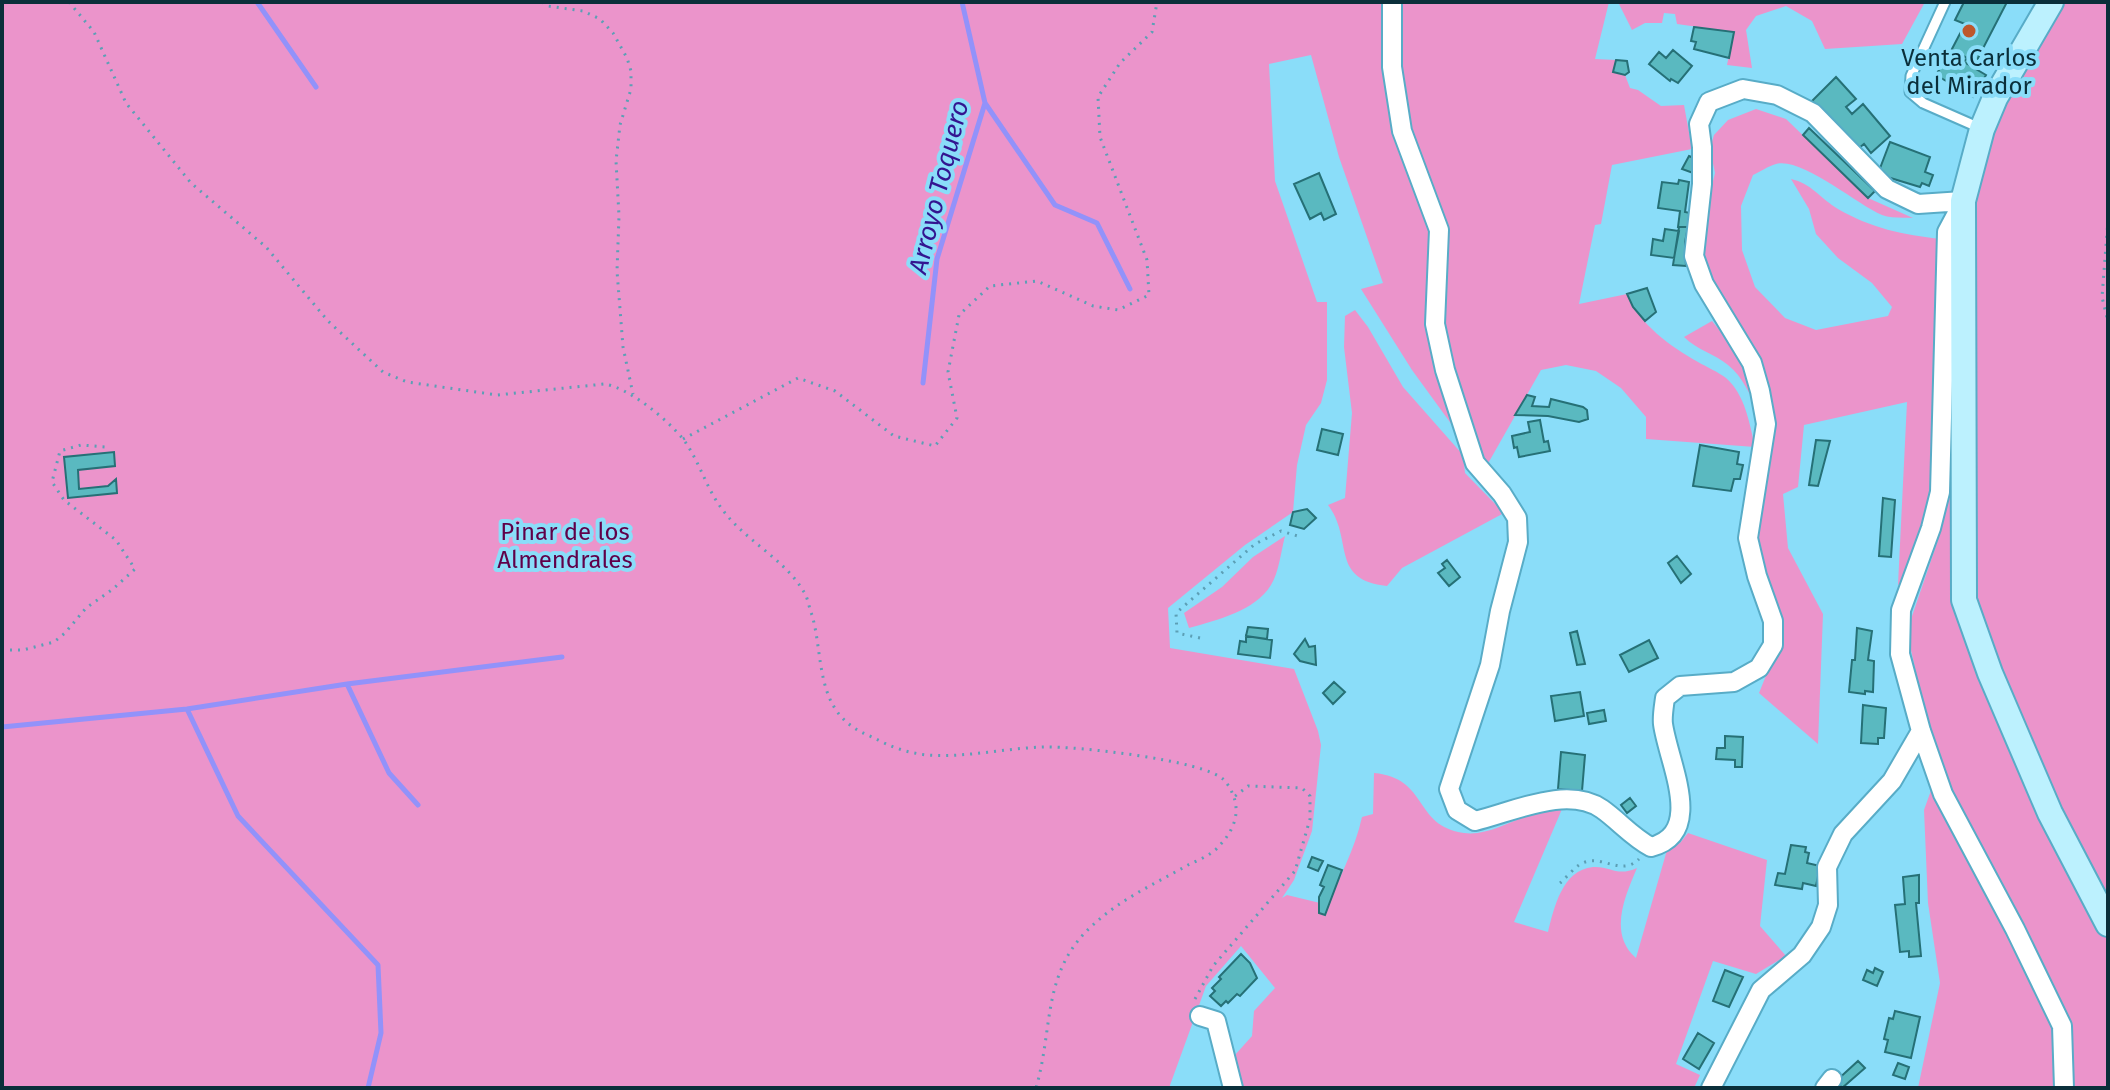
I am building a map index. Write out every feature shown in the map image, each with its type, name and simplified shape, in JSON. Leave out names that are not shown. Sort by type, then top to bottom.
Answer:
[{"type":"main road","points":[[2051,2],[1995,98],[1982,129],[1963,201],[1964,600],[1990,673],[2050,813],[2108,924]]},
{"type":"street","points":[[1392,2],[1392,67],[1402,131],[1439,230],[1435,324],[1445,370],[1475,463],[1502,494],[1517,518],[1518,542],[1490,665],[1449,789],[1457,810],[1475,821],[1549,800],[1577,798],[1599,807],[1638,840],[1651,847],[1662,844],[1676,833],[1681,814],[1677,780],[1663,722],[1665,698],[1680,686],[1734,682],[1759,668],[1773,645],[1773,621],[1748,538],[1766,424],[1760,391],[1752,363],[1704,284],[1694,256],[1702,184],[1699,124],[1709,102],[1743,89],[1777,95],[1813,113],[1887,189],[1918,204],[1963,201]]},
{"type":"street","points":[[1963,201],[1947,232],[1940,492],[1931,528],[1901,610],[1900,654],[1921,731],[1943,794],[2015,929],[2062,1026],[2064,1088]]},
{"type":"street","points":[[1711,1088],[1761,990],[1802,955],[1821,927],[1828,905],[1827,867],[1843,834],[1892,781],[1921,731]]},
{"type":"street","points":[[1198,1007],[1216,1021],[1233,1088]]},
{"type":"lane","points":[[1945,2],[1911,76],[1910,92],[1923,103],[1982,129]]},
{"type":"path","points":[[69,2],[94,32],[126,103],[191,183],[266,247],[328,321],[383,372],[407,382],[497,395],[604,384],[617,386],[633,394],[683,439],[721,509],[750,541],[781,563],[805,593],[816,629],[827,695],[836,711],[853,727],[899,751],[929,755],[1044,747],[1084,748],[1193,766],[1223,779],[1237,809],[1233,828],[1218,849],[1130,898],[1095,923],[1073,945],[1063,961],[1053,988],[1042,1069],[1036,1088]]},
{"type":"path","points":[[542,2],[548,6],[583,11],[600,19],[613,33],[631,71],[631,89],[620,125],[616,161],[619,216],[617,271],[623,347],[633,394]]},
{"type":"path","points":[[683,439],[798,378],[835,391],[894,436],[935,446],[957,418],[948,372],[959,315],[990,286],[1037,281],[1093,306],[1118,310],[1149,295],[1147,260],[1100,137],[1098,97],[1120,63],[1152,32],[1157,2]]},
{"type":"path","points":[[2108,220],[2102,297],[2108,322]]},
{"type":"path","points":[[2,650],[23,650],[54,642],[86,608],[135,569],[116,540],[64,500],[52,482],[60,451],[81,445],[106,447]]},
{"type":"path","points":[[1200,638],[1177,633],[1176,613],[1255,544],[1281,531],[1301,537]]},
{"type":"path","points":[[1198,1007],[1213,966],[1295,871],[1310,819],[1310,796],[1302,788],[1248,786],[1234,797]]},
{"type":"path","points":[[1560,883],[1580,864],[1599,860],[1618,868],[1632,866],[1651,847]]},
{"type":"green space","name":"Pinar de los Almendrales","points":[[2,2],[1384,2],[1432,233],[1427,279],[1428,327],[1452,425],[1412,370],[1361,289],[1383,283],[1339,157],[1311,55],[1269,64],[1275,181],[1317,302],[1327,302],[1327,380],[1321,403],[1306,425],[1297,465],[1293,512],[1245,545],[1168,608],[1170,648],[1294,669],[1321,745],[1312,831],[1294,880],[1282,898],[1287,895],[1320,903],[1319,913],[1325,914],[1362,817],[1373,814],[1374,773],[1392,777],[1404,784],[1436,821],[1448,829],[1464,833],[1482,832],[1531,815],[1562,809],[1514,922],[1548,932],[1561,892],[1574,875],[1593,867],[1624,872],[1637,868],[1624,902],[1621,926],[1623,938],[1636,958],[1667,850],[1680,843],[1688,833],[1767,860],[1760,926],[1786,956],[1756,974],[1713,961],[1676,1064],[1700,1075],[1694,1088],[1241,1088],[1235,1055],[1252,1036],[1254,1011],[1275,988],[1241,946],[1206,986],[1169,1088],[2,1088]]},
{"type":"green space","points":[[1398,2],[1609,2],[1595,59],[1616,60],[1613,72],[1625,75],[1630,88],[1661,106],[1684,105],[1692,149],[1612,165],[1601,224],[1595,225],[1579,304],[1627,294],[1657,334],[1687,356],[1723,376],[1738,392],[1755,447],[1646,439],[1646,417],[1621,388],[1596,371],[1566,365],[1541,370],[1486,467],[1449,353],[1445,318],[1446,225],[1410,125],[1399,62]]},
{"type":"green space","points":[[1618,2],[1925,2],[1902,44],[1825,49],[1812,21],[1786,6],[1756,16],[1746,30],[1752,68],[1727,65],[1734,32],[1677,24],[1675,14],[1664,13],[1662,23],[1645,23],[1632,30]]},
{"type":"green space","points":[[2063,2],[2108,2],[2108,1088],[1918,1088],[1940,983],[1928,903],[1924,810],[1938,771],[1911,650],[1909,625],[1938,540],[1947,488],[1950,362],[1978,186],[1996,115]]},
{"type":"green space","points":[[1756,109],[1786,119],[1868,198],[1913,218],[1882,215],[1800,167],[1776,164],[1753,175],[1741,206],[1742,250],[1755,287],[1785,318],[1816,330],[1888,316],[1892,307],[1872,283],[1838,258],[1816,234],[1809,209],[1791,179],[1804,184],[1838,209],[1875,226],[1941,239],[1935,475],[1922,538],[1903,580],[1898,585],[1907,402],[1804,425],[1798,487],[1783,494],[1788,548],[1823,614],[1818,744],[1759,693],[1782,636],[1756,556],[1768,400],[1714,293],[1701,257],[1707,206],[1715,173],[1710,149],[1714,135],[1728,120]]},
{"type":"green space","points":[[1355,310],[1403,387],[1463,455],[1465,473],[1504,513],[1402,568],[1387,586],[1357,576],[1350,567],[1336,518],[1328,505],[1345,498],[1352,413],[1344,347],[1345,316]]},
{"type":"green space","points":[[1712,321],[1730,343],[1750,377],[1758,409],[1733,370],[1684,337]]},
{"type":"green space","points":[[1285,536],[1276,574],[1264,594],[1234,613],[1189,628],[1184,613],[1222,587],[1253,557]]},
{"type":"building","points":[[1960,2],[2007,2],[1976,62],[1972,60],[1969,65],[1964,62],[1967,58],[1952,49],[1965,24],[1955,20],[1963,4]]},
{"type":"building","points":[[1694,27],[1734,32],[1729,58],[1694,49],[1696,42],[1691,41]]},
{"type":"building","points":[[1952,49],[1967,58],[1964,62],[1986,75],[1973,97],[1936,75]]},
{"type":"building","points":[[1673,50],[1692,66],[1678,83],[1670,81],[1649,64],[1659,52],[1666,58]]},
{"type":"building","points":[[1616,60],[1627,61],[1629,72],[1625,75],[1613,72]]},
{"type":"building","points":[[1836,77],[1856,99],[1846,107],[1852,114],[1863,104],[1890,136],[1871,153],[1864,144],[1859,148],[1812,101]]},
{"type":"building","points":[[1809,128],[1875,191],[1868,198],[1803,135]]},
{"type":"building","points":[[1890,142],[1930,157],[1925,172],[1933,175],[1929,186],[1922,183],[1920,187],[1884,176],[1879,171]]},
{"type":"building","points":[[1689,156],[1696,159],[1696,174],[1682,169]]},
{"type":"building","points":[[1319,173],[1336,214],[1324,220],[1321,213],[1310,219],[1294,184]]},
{"type":"building","points":[[1679,180],[1689,182],[1685,212],[1690,213],[1688,227],[1678,227],[1680,211],[1658,208],[1662,182],[1678,184]]},
{"type":"building","points":[[1679,227],[1688,227],[1686,266],[1673,265]]},
{"type":"building","points":[[1665,229],[1679,231],[1674,258],[1651,255],[1653,239],[1663,241]]},
{"type":"building","points":[[1647,288],[1656,312],[1645,321],[1627,294]]},
{"type":"building","points":[[1527,395],[1535,397],[1532,406],[1549,407],[1551,399],[1583,407],[1587,410],[1588,419],[1579,422],[1548,416],[1515,415]]},
{"type":"building","points":[[1540,420],[1544,442],[1548,441],[1550,451],[1519,457],[1512,436],[1530,432],[1528,422]]},
{"type":"building","points":[[1322,429],[1343,434],[1338,455],[1317,450]]},
{"type":"building","points":[[1816,440],[1830,441],[1818,486],[1809,485]]},
{"type":"building","points":[[1700,445],[1739,452],[1737,464],[1743,465],[1740,479],[1734,479],[1731,491],[1693,486]]},
{"type":"building","points":[[114,452],[115,466],[78,470],[79,489],[108,486],[116,479],[117,493],[68,498],[64,457]]},
{"type":"building","points":[[1883,498],[1895,500],[1891,557],[1879,556]]},
{"type":"building","points":[[1307,509],[1316,518],[1304,529],[1290,525],[1293,512]]},
{"type":"building","points":[[1677,556],[1691,574],[1681,583],[1668,563]]},
{"type":"building","points":[[1447,560],[1460,577],[1449,586],[1438,573],[1445,568],[1442,564]]},
{"type":"building","points":[[1248,627],[1268,629],[1267,639],[1246,636]]},
{"type":"building","points":[[1857,628],[1872,631],[1868,660],[1874,661],[1873,692],[1865,691],[1865,694],[1849,692]]},
{"type":"building","points":[[1577,631],[1585,664],[1577,665],[1570,633]]},
{"type":"building","points":[[1246,636],[1272,640],[1270,658],[1238,654],[1240,641],[1246,642]]},
{"type":"building","points":[[1305,639],[1309,647],[1315,646],[1316,665],[1300,661],[1294,654]]},
{"type":"building","points":[[1649,640],[1658,658],[1629,672],[1620,655]]},
{"type":"building","points":[[1334,682],[1345,692],[1333,704],[1323,693]]},
{"type":"building","points":[[1580,692],[1584,716],[1555,721],[1551,696]]},
{"type":"building","points":[[1863,705],[1886,708],[1884,738],[1878,738],[1878,744],[1861,743]]},
{"type":"building","points":[[1604,710],[1606,721],[1589,724],[1587,713]]},
{"type":"building","points":[[1725,736],[1743,737],[1742,767],[1735,767],[1735,760],[1716,759],[1717,748],[1725,748]]},
{"type":"building","points":[[1561,752],[1585,755],[1582,791],[1558,789]]},
{"type":"building","points":[[1630,798],[1636,806],[1627,813],[1621,805]]},
{"type":"building","points":[[1791,845],[1806,847],[1805,852],[1809,853],[1807,863],[1820,866],[1816,886],[1803,883],[1802,889],[1775,885],[1778,873],[1785,874]]},
{"type":"building","points":[[1312,857],[1323,861],[1318,871],[1308,867]]},
{"type":"building","points":[[1328,865],[1342,870],[1325,915],[1319,913],[1319,897]]},
{"type":"building","points":[[1919,875],[1919,903],[1916,903],[1921,956],[1909,957],[1909,951],[1900,952],[1895,905],[1905,904],[1903,877]]},
{"type":"building","points":[[1241,954],[1250,963],[1257,978],[1240,996],[1237,994],[1221,1006],[1210,996],[1215,991],[1212,988]]},
{"type":"building","points":[[1875,968],[1883,972],[1877,986],[1863,980],[1867,970],[1873,973]]},
{"type":"building","points":[[1725,970],[1743,977],[1729,1007],[1713,1001]]},
{"type":"building","points":[[1895,1011],[1920,1017],[1911,1058],[1885,1052],[1888,1040],[1884,1039],[1889,1018],[1893,1019]]},
{"type":"building","points":[[1698,1033],[1714,1043],[1699,1069],[1683,1059]]},
{"type":"building","points":[[1858,1061],[1865,1068],[1842,1088],[1836,1081]]},
{"type":"building","points":[[1898,1063],[1909,1067],[1905,1079],[1893,1075]]},
{"type":"waterway","points":[[257,2],[316,87]]},
{"type":"waterway","name":"Arroyo Toquero","points":[[923,383],[937,259],[985,103],[962,2]]},
{"type":"waterway","points":[[985,103],[1055,205],[1097,223],[1130,289]]},
{"type":"waterway","points":[[2,727],[187,709],[347,684],[562,657]]},
{"type":"waterway","points":[[347,684],[389,773],[418,805]]},
{"type":"waterway","points":[[187,709],[238,816],[378,965],[381,1033],[368,1088]]},
{"type":"place","name":"Venta Carlos del Mirador","points":[[1969,31]]}]
